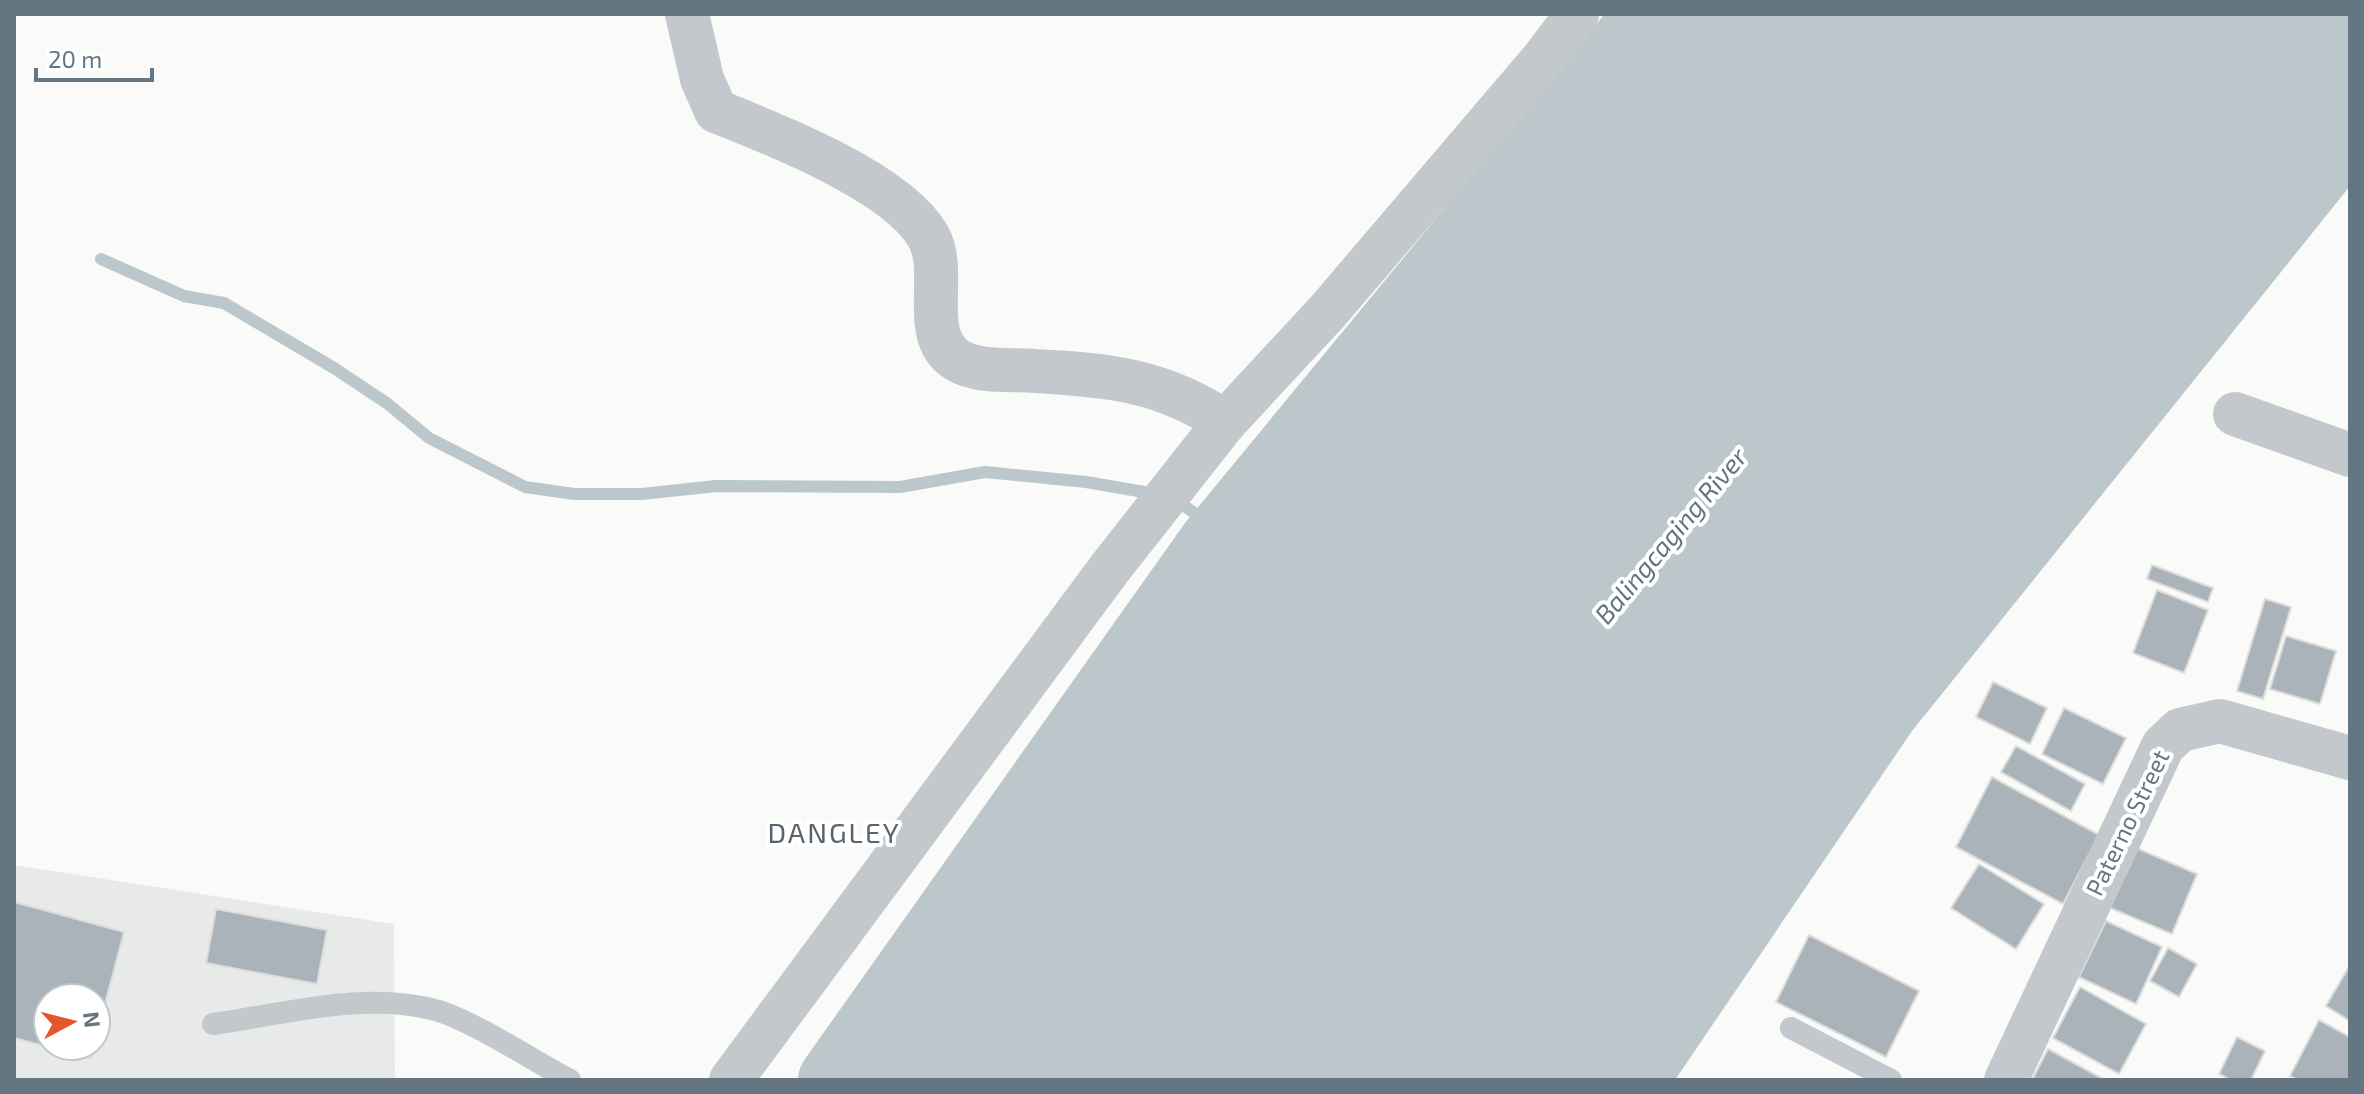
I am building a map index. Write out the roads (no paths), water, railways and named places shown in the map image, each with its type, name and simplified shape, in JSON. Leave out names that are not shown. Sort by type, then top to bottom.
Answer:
[{"type":"street","points":[[687,14],[702,79],[716,111],[850,173],[881,190],[913,214],[935,249],[938,332],[949,354],[973,366],[1088,375],[1153,385],[1193,400],[1225,422]]},
{"type":"street","points":[[731,1080],[1110,568],[1225,422],[1328,311],[1533,71],[1577,14]]},
{"type":"street","points":[[2235,414],[2350,455]]},
{"type":"street","name":"Paterno Street","points":[[2006,1080],[2163,746],[2180,730],[2220,721],[2350,758]]},
{"type":"lane","points":[[213,1024],[364,1003],[408,1004],[443,1012],[570,1080]]},
{"type":"lane","points":[[1791,1028],[1891,1080]]},
{"type":"water","name":"Balingcaging River","points":[[1650,14],[2350,14],[2350,186],[1912,731],[1675,1080],[833,1080],[1213,544]]},
{"type":"waterway","points":[[833,1080],[1213,544],[1650,14]]},
{"type":"waterway","points":[[101,259],[184,296],[224,303],[334,368],[388,404],[429,438],[525,487],[574,494],[642,494],[716,486],[900,487],[985,472],[1086,482],[1156,494]]},
{"type":"waterway","points":[[1174,499],[1212,525],[1236,536]]},
{"type":"district","name":"DANGLEY","points":[[834,833]]}]
